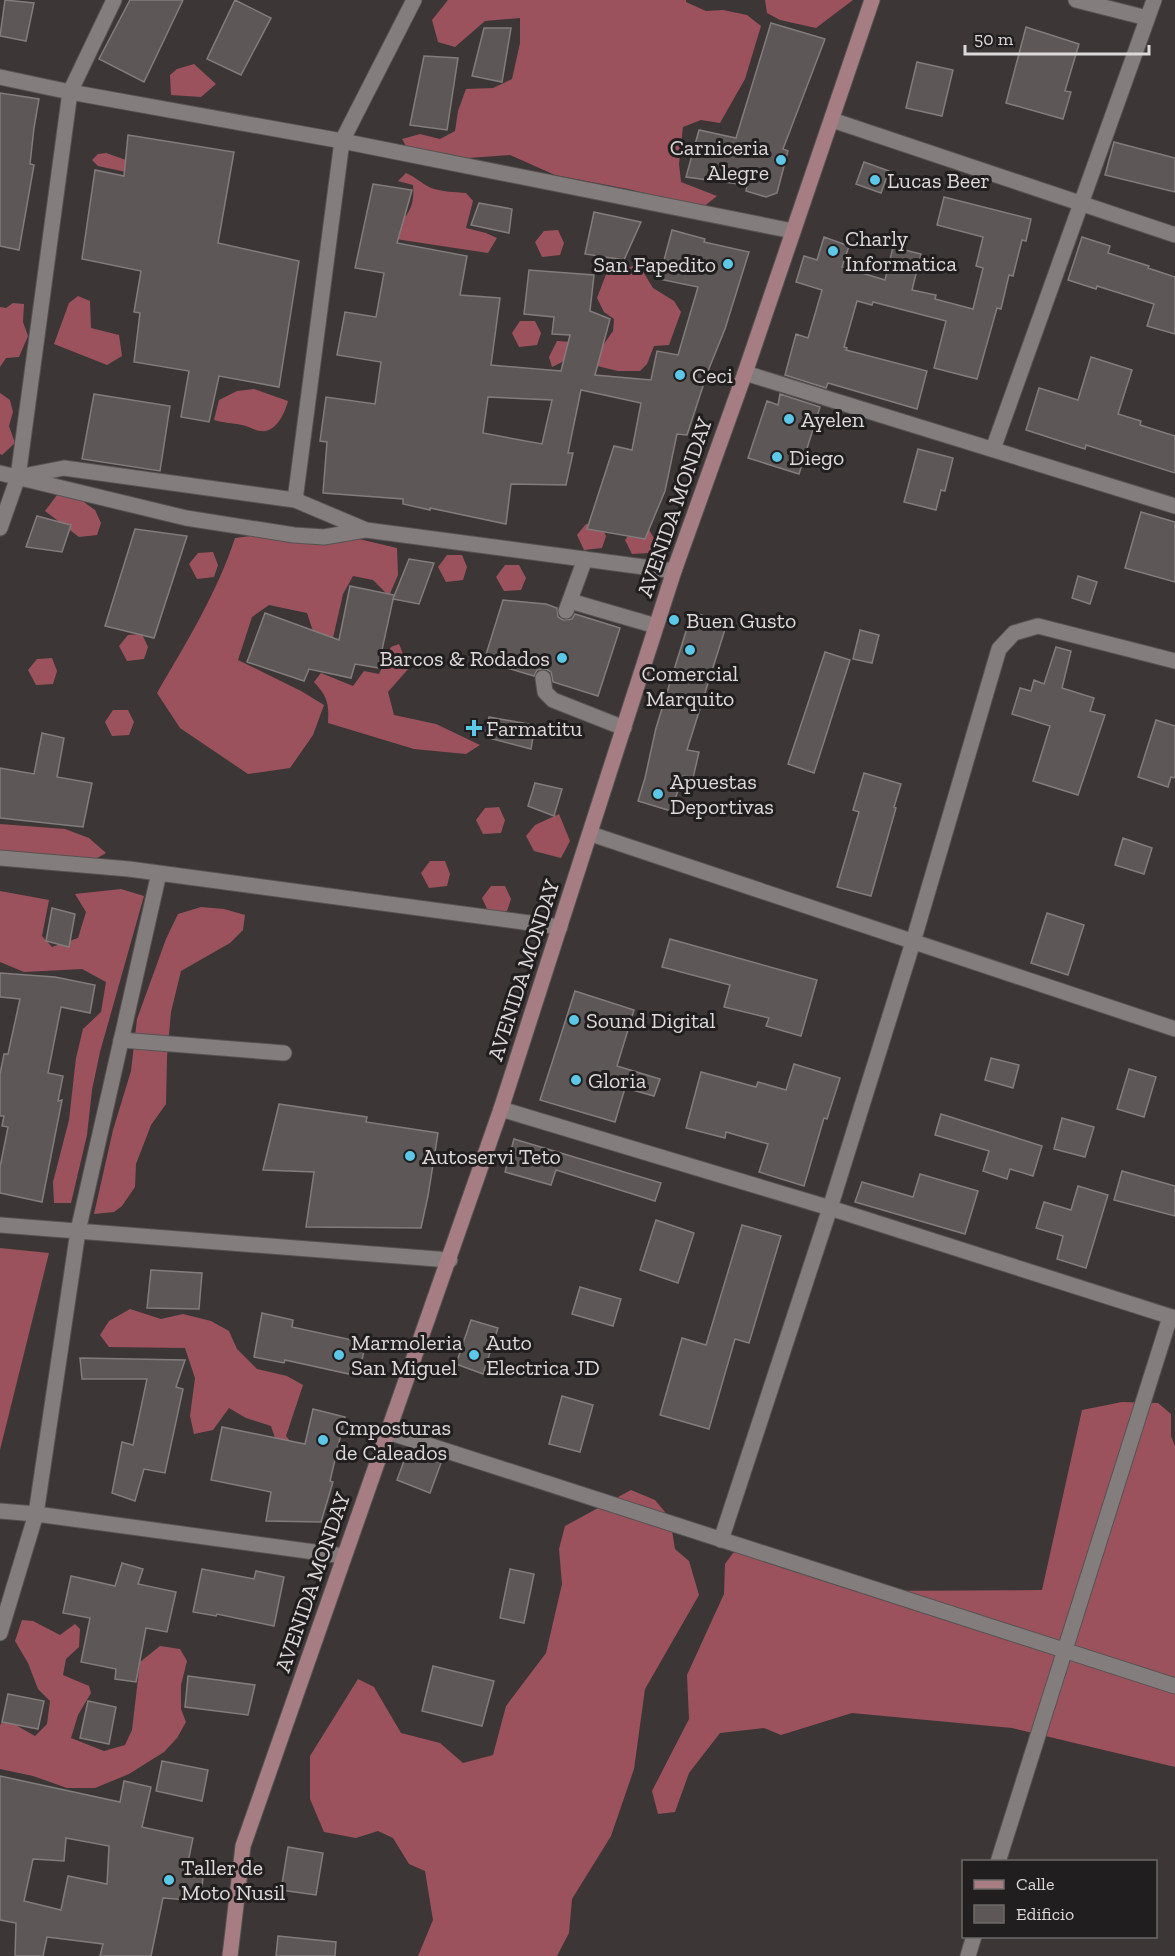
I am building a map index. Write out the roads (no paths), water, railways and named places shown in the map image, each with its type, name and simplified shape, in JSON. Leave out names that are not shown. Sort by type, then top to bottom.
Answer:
[{"type":"main road","name":"AVENIDA MONDAY","points":[[230,1956],[243,1846],[450,1260],[591,834],[674,571],[745,373],[872,0]]},
{"type":"street","points":[[0,528],[18,477],[70,92],[114,0]]},
{"type":"street","points":[[295,500],[342,141],[414,0]]},
{"type":"street","points":[[1076,0],[1147,18]]},
{"type":"street","points":[[993,449],[1154,0]]},
{"type":"street","points":[[0,77],[70,92],[342,141],[793,231]]},
{"type":"street","points":[[832,120],[1175,235]]},
{"type":"street","points":[[745,373],[1175,506]]},
{"type":"street","points":[[18,477],[64,468],[295,500],[366,530],[674,571]]},
{"type":"street","points":[[0,473],[186,518],[261,530],[324,537],[366,530]]},
{"type":"street","points":[[585,559],[568,606],[656,626]]},
{"type":"street","points":[[721,1539],[830,1208],[913,942],[999,649],[1014,633],[1038,626],[1175,661]]},
{"type":"street","points":[[543,678],[545,692],[553,700],[624,728]]},
{"type":"street","points":[[591,834],[1175,1029]]},
{"type":"street","points":[[0,858],[159,873],[560,927]]},
{"type":"street","points":[[0,1633],[36,1514],[78,1231],[159,873]]},
{"type":"street","points":[[121,1040],[284,1053]]},
{"type":"street","points":[[501,1110],[830,1208],[1173,1318],[1063,1651],[999,1860]]},
{"type":"street","points":[[0,1225],[450,1260]]},
{"type":"street","points":[[388,1431],[1175,1686]]},
{"type":"street","points":[[0,1511],[344,1556]]},
{"type":"street","points":[[968,1956],[973,1938]]},
{"type":"place","name":"Carniceria Alegre","points":[[781,160]]},
{"type":"place","name":"Lucas Beer","points":[[875,180]]},
{"type":"place","name":"Charly Informatica","points":[[833,251]]},
{"type":"place","name":"San Fapedito","points":[[728,264]]},
{"type":"place","name":"Ceci","points":[[680,375]]},
{"type":"place","name":"Ayelen","points":[[789,419]]},
{"type":"place","name":"Diego","points":[[777,457]]},
{"type":"place","name":"Buen Gusto","points":[[674,620]]},
{"type":"place","name":"Comercial Marquito","points":[[690,650]]},
{"type":"place","name":"Barcos & Rodados","points":[[562,658]]},
{"type":"place","name":"Farmatitu","points":[[474,728]]},
{"type":"place","name":"Apuestas Deportivas","points":[[658,794]]},
{"type":"place","name":"Sound Digital","points":[[574,1020]]},
{"type":"place","name":"Gloria","points":[[576,1080]]},
{"type":"place","name":"Autoservi Teto","points":[[410,1156]]},
{"type":"place","name":"Marmoleria San Miguel","points":[[339,1355]]},
{"type":"place","name":"Auto Electrica JD","points":[[474,1355]]},
{"type":"place","name":"Cmposturas de Caleados","points":[[323,1440]]},
{"type":"place","name":"Taller de Moto Nusil","points":[[169,1880]]}]
